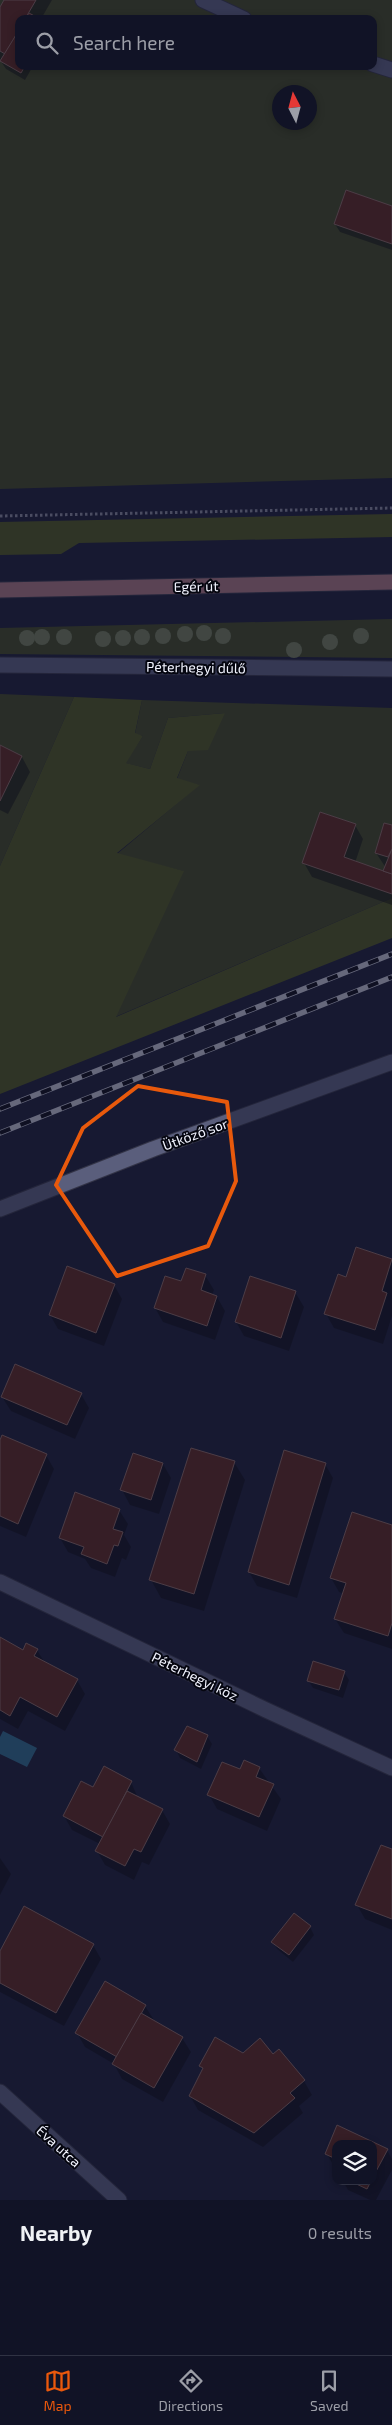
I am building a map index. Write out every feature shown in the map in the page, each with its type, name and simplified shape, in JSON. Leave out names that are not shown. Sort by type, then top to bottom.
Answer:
[{"type":"main road","name":"Egér út","points":[[0,590],[392,582]]},
{"type":"street","points":[[203,0],[235,15]]},
{"type":"street","points":[[377,65],[392,70]]},
{"type":"street","name":"Péterhegyi dűlő","points":[[0,665],[392,669]]},
{"type":"street","name":"Ütköző sor","points":[[0,1209],[153,1149],[392,1062]]},
{"type":"street","name":"Péterhegyi köz","points":[[0,1582],[266,1710],[392,1768]]},
{"type":"street","name":"Éva utca","points":[[0,2092],[119,2200]]},
{"type":"path","points":[[0,516],[392,508]]},
{"type":"highlighted area","points":[[138,1086],[227,1102],[236,1181],[208,1246],[117,1276],[56,1185],[83,1128]]},
{"type":"green space","points":[[0,0],[392,0],[392,478],[0,489]]},
{"type":"green space","points":[[392,514],[392,537],[79,543],[61,554],[0,555],[0,522]]},
{"type":"green space","points":[[392,619],[392,658],[0,654],[0,628]]},
{"type":"green space","points":[[0,694],[74,697],[0,866]]},
{"type":"green space","points":[[74,697],[142,700],[135,733],[143,736],[126,763],[150,769],[168,718],[225,713],[208,750],[188,751],[177,778],[200,785],[117,853],[184,871],[116,1017],[392,898],[392,938],[0,1094],[0,866]]},
{"type":"green space","points":[[142,700],[392,708],[392,898],[115,1017],[183,871],[117,854],[199,785],[177,779],[188,751],[225,713],[168,718],[150,769],[125,763],[143,736],[135,734]]},
{"type":"water","points":[[3,1731],[37,1748],[27,1767],[0,1754],[0,1737]]},
{"type":"building","points":[[4,0],[36,0],[27,15],[15,15],[15,37],[5,54],[0,51],[0,7]]},
{"type":"building","points":[[15,37],[15,70],[0,61]]},
{"type":"building","points":[[346,190],[392,206],[392,244],[334,224]]},
{"type":"building","points":[[0,745],[22,756],[0,801]]},
{"type":"building","points":[[320,812],[356,824],[344,857],[392,874],[392,894],[302,863]]},
{"type":"building","points":[[384,823],[392,825],[392,849],[388,857],[375,853]]},
{"type":"building","points":[[392,849],[392,874],[383,871]]},
{"type":"building","points":[[356,1247],[392,1259],[382,1291],[387,1293],[375,1330],[324,1314],[338,1274],[346,1277]]},
{"type":"building","points":[[67,1266],[115,1284],[96,1333],[49,1315]]},
{"type":"building","points":[[186,1268],[206,1274],[201,1290],[217,1296],[207,1326],[154,1308],[165,1276],[181,1281]]},
{"type":"building","points":[[250,1276],[296,1291],[281,1338],[235,1322]]},
{"type":"building","points":[[15,1364],[82,1393],[67,1425],[1,1397]]},
{"type":"building","points":[[2,1435],[47,1454],[18,1524],[0,1516],[0,1440]]},
{"type":"building","points":[[191,1448],[235,1461],[194,1594],[149,1580]]},
{"type":"building","points":[[284,1450],[326,1463],[289,1585],[248,1572]]},
{"type":"building","points":[[133,1453],[163,1463],[151,1500],[120,1490]]},
{"type":"building","points":[[75,1492],[120,1509],[113,1529],[123,1532],[118,1546],[114,1545],[107,1564],[81,1554],[84,1547],[59,1538]]},
{"type":"building","points":[[352,1512],[392,1525],[392,1623],[388,1636],[334,1619],[346,1583],[330,1578]]},
{"type":"building","points":[[0,1637],[23,1650],[26,1643],[38,1649],[34,1656],[78,1679],[57,1717],[20,1697],[10,1716],[0,1710]]},
{"type":"building","points":[[313,1661],[345,1671],[339,1690],[307,1681]]},
{"type":"building","points":[[187,1726],[208,1735],[197,1762],[174,1750]]},
{"type":"building","points":[[244,1760],[260,1767],[256,1777],[274,1784],[259,1817],[207,1795],[222,1762],[240,1769]]},
{"type":"building","points":[[104,1766],[132,1781],[103,1837],[63,1816],[81,1781],[93,1787]]},
{"type":"building","points":[[127,1791],[163,1809],[141,1852],[134,1849],[125,1866],[95,1851]]},
{"type":"building","points":[[381,1845],[392,1849],[392,1919],[355,1905]]},
{"type":"building","points":[[24,1906],[94,1944],[56,2013],[0,1983],[0,1951]]},
{"type":"building","points":[[294,1913],[311,1926],[289,1955],[271,1942]]},
{"type":"building","points":[[105,1981],[146,2005],[117,2057],[75,2033]]},
{"type":"building","points":[[141,2013],[183,2037],[154,2088],[112,2064]]},
{"type":"building","points":[[215,2037],[243,2053],[260,2038],[273,2054],[279,2049],[305,2080],[290,2093],[295,2098],[254,2133],[189,2096],[203,2068],[199,2066]]},
{"type":"building","points":[[337,2125],[369,2140],[332,2140],[332,2157],[325,2154]]},
{"type":"building","points":[[377,2144],[388,2149],[377,2170]]},
{"type":"building","points":[[358,2185],[369,2185],[367,2189]]},
{"type":"railway","points":[[0,1109],[392,954]]},
{"type":"railway","points":[[0,1133],[392,977]]}]
